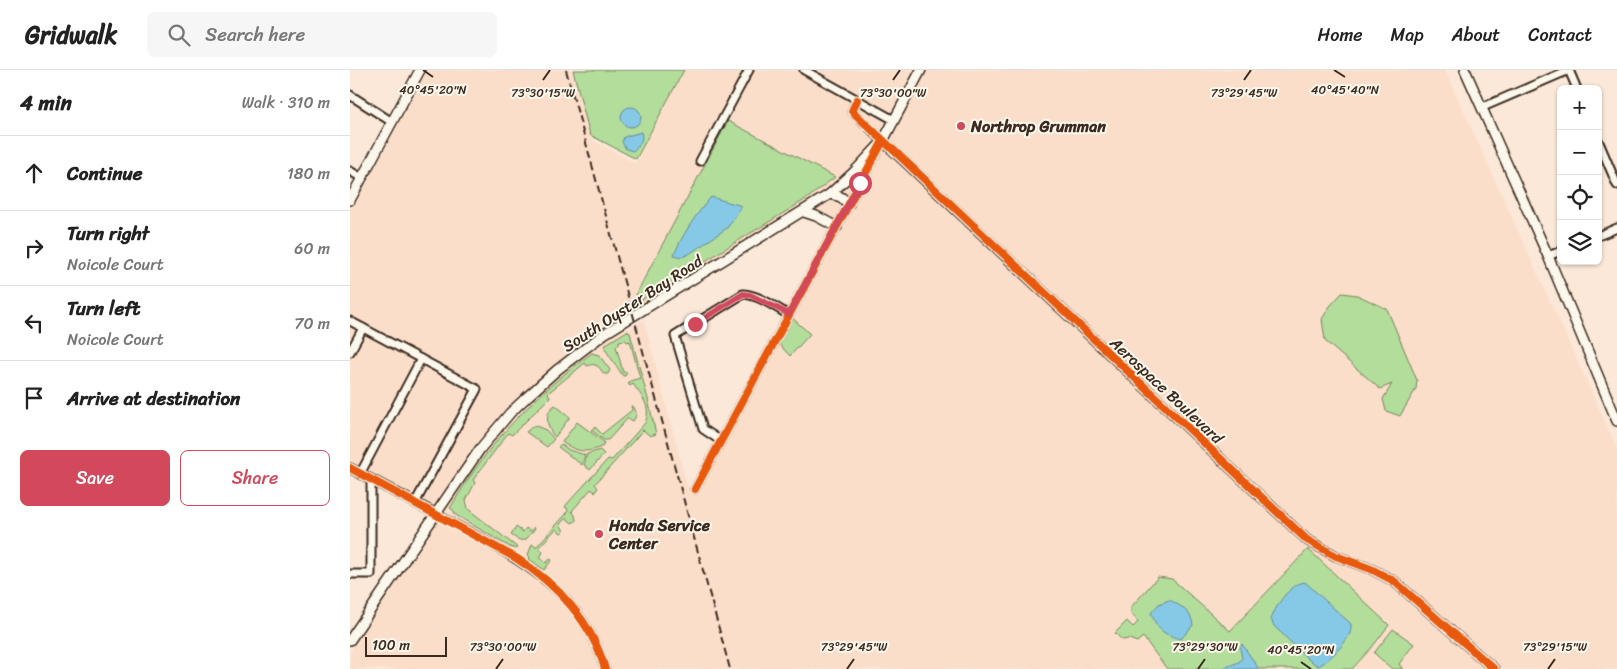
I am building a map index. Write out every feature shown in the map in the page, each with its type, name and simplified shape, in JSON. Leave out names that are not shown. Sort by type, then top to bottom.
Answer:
[{"type":"main road","points":[[350,200],[420,70]]},
{"type":"main road","name":"South Oyster Bay Road","points":[[350,640],[474,457],[510,413],[557,370],[613,329],[804,212],[830,194],[883,141],[921,70]]},
{"type":"main road","points":[[1465,70],[1548,256],[1617,420]]},
{"type":"main road","name":"Aerospace Boulevard","points":[[883,141],[1307,540],[1336,556],[1371,569],[1394,582],[1494,669]]},
{"type":"main road","points":[[830,194],[841,196],[849,204]]},
{"type":"main road","points":[[804,212],[837,227]]},
{"type":"main road","points":[[350,468],[436,514]]},
{"type":"street","points":[[700,162],[749,70]]},
{"type":"street","points":[[804,70],[894,120]]},
{"type":"street","points":[[1483,107],[1569,70],[1575,85]]},
{"type":"street","points":[[350,95],[392,122]]},
{"type":"street","name":"Aerospace Boulevard","points":[[857,100],[852,111],[883,141]]},
{"type":"street","points":[[695,489],[883,141]]},
{"type":"street","points":[[1602,149],[1617,185]]},
{"type":"street","points":[[350,171],[362,178]]},
{"type":"street","points":[[1602,234],[1617,228]]},
{"type":"street","points":[[1548,256],[1557,253]]},
{"type":"street","points":[[721,441],[702,429],[675,336],[743,294],[750,295],[789,314]]},
{"type":"street","points":[[350,321],[477,390],[416,504]]},
{"type":"street","points":[[350,352],[363,328]]},
{"type":"street","points":[[360,474],[422,360]]},
{"type":"street","points":[[350,574],[371,574],[371,480]]},
{"type":"street","points":[[436,514],[516,558],[551,584],[568,602],[584,624],[596,644],[605,669]]},
{"type":"shaded area","points":[[419,70],[1445,70],[1617,448],[1617,669],[350,669],[350,652],[442,512],[350,461],[350,190]],"holes":[[[653,129],[635,163],[593,140],[592,135],[636,159]],[[797,210],[833,229],[693,489],[687,485],[644,320],[628,330],[623,311],[637,304],[638,306]]]},
{"type":"green space","points":[[573,70],[684,70],[636,159],[590,135]]},
{"type":"green space","points":[[728,121],[835,177],[808,198],[640,301],[636,294]]},
{"type":"green space","points":[[1342,293],[1357,295],[1387,309],[1417,380],[1416,389],[1400,416],[1386,411],[1383,399],[1392,384],[1380,389],[1325,341],[1322,319],[1330,306]]},
{"type":"green space","points":[[789,315],[810,334],[790,356],[775,340]]},
{"type":"green space","points":[[627,331],[630,333],[656,434],[650,436],[643,430],[595,484],[598,488],[595,492],[591,489],[572,511],[576,521],[572,523],[566,518],[560,524],[564,531],[561,533],[556,529],[539,547],[543,552],[540,558],[546,563],[550,559],[552,560],[544,570],[529,559],[528,555],[532,544],[536,547],[567,513],[568,509],[565,507],[567,504],[608,459],[612,460],[645,423],[647,407],[645,402],[633,384],[630,386],[628,384],[630,381],[640,378],[630,341],[619,341],[619,345],[616,346],[623,372],[627,372],[625,376],[623,376],[605,349],[606,344]]},
{"type":"green space","points":[[592,353],[599,355],[610,370],[608,374],[604,374],[597,366],[587,366],[585,363],[548,393],[550,397],[512,435],[508,433],[473,480],[475,483],[466,500],[468,509],[518,548],[510,547],[454,514],[454,511],[450,508],[466,482],[497,440],[532,403]]},
{"type":"green space","points":[[555,405],[570,417],[555,437],[548,425],[548,416],[551,408]]},
{"type":"green space","points":[[631,406],[633,406],[636,412],[633,421],[628,418],[608,440],[604,440],[591,430],[595,427],[602,434],[632,410]]},
{"type":"green space","points":[[577,422],[604,442],[603,446],[582,451],[562,442]]},
{"type":"green space","points":[[536,426],[546,430],[554,439],[547,447],[526,432]]},
{"type":"green space","points":[[561,444],[569,450],[585,455],[582,465],[558,447]]},
{"type":"green space","points":[[600,450],[604,454],[590,470],[584,465],[587,454]]},
{"type":"green space","points":[[516,527],[523,532],[526,528],[530,531],[535,528],[525,540],[519,540],[511,535]]},
{"type":"green space","points":[[1308,549],[1389,625],[1352,669],[1167,669],[1143,637],[1137,642],[1129,639],[1122,640],[1115,633],[1127,621],[1133,627],[1138,622],[1131,613],[1131,607],[1158,577],[1172,579],[1230,631]]},
{"type":"green space","points":[[1393,629],[1414,644],[1399,664],[1403,669],[1392,669],[1374,653]]},
{"type":"water","points":[[631,107],[638,110],[641,117],[638,124],[631,127],[624,124],[621,117],[624,110]]},
{"type":"water","points":[[641,132],[641,140],[637,147],[633,151],[626,149],[622,142],[624,137]]},
{"type":"water","points":[[711,197],[742,206],[727,228],[689,254],[682,257],[674,255],[690,224]]},
{"type":"water","points":[[1305,582],[1351,624],[1350,633],[1345,642],[1331,657],[1318,666],[1308,659],[1274,626],[1271,619],[1276,608],[1289,591]]},
{"type":"water","points":[[1169,600],[1185,610],[1192,620],[1193,625],[1181,639],[1162,631],[1151,613],[1159,604]]},
{"type":"water","points":[[1242,644],[1259,669],[1221,669],[1239,662],[1242,658],[1240,648]]},
{"type":"railway","points":[[566,70],[730,669]]},
{"type":"cycle path","points":[[857,100],[852,111],[1307,540],[1336,556],[1371,569],[1394,581],[1494,669]]},
{"type":"cycle path","points":[[695,489],[883,141]]},
{"type":"cycle path","points":[[350,468],[531,568],[559,592],[582,620],[599,652],[605,669]]},
{"type":"place","name":"Northrop Grumman","points":[[961,126]]},
{"type":"place","name":"Honda Service Center","points":[[599,534]]},
{"type":"route","points":[[695,324],[743,294],[750,295],[789,314],[860,183]]}]
